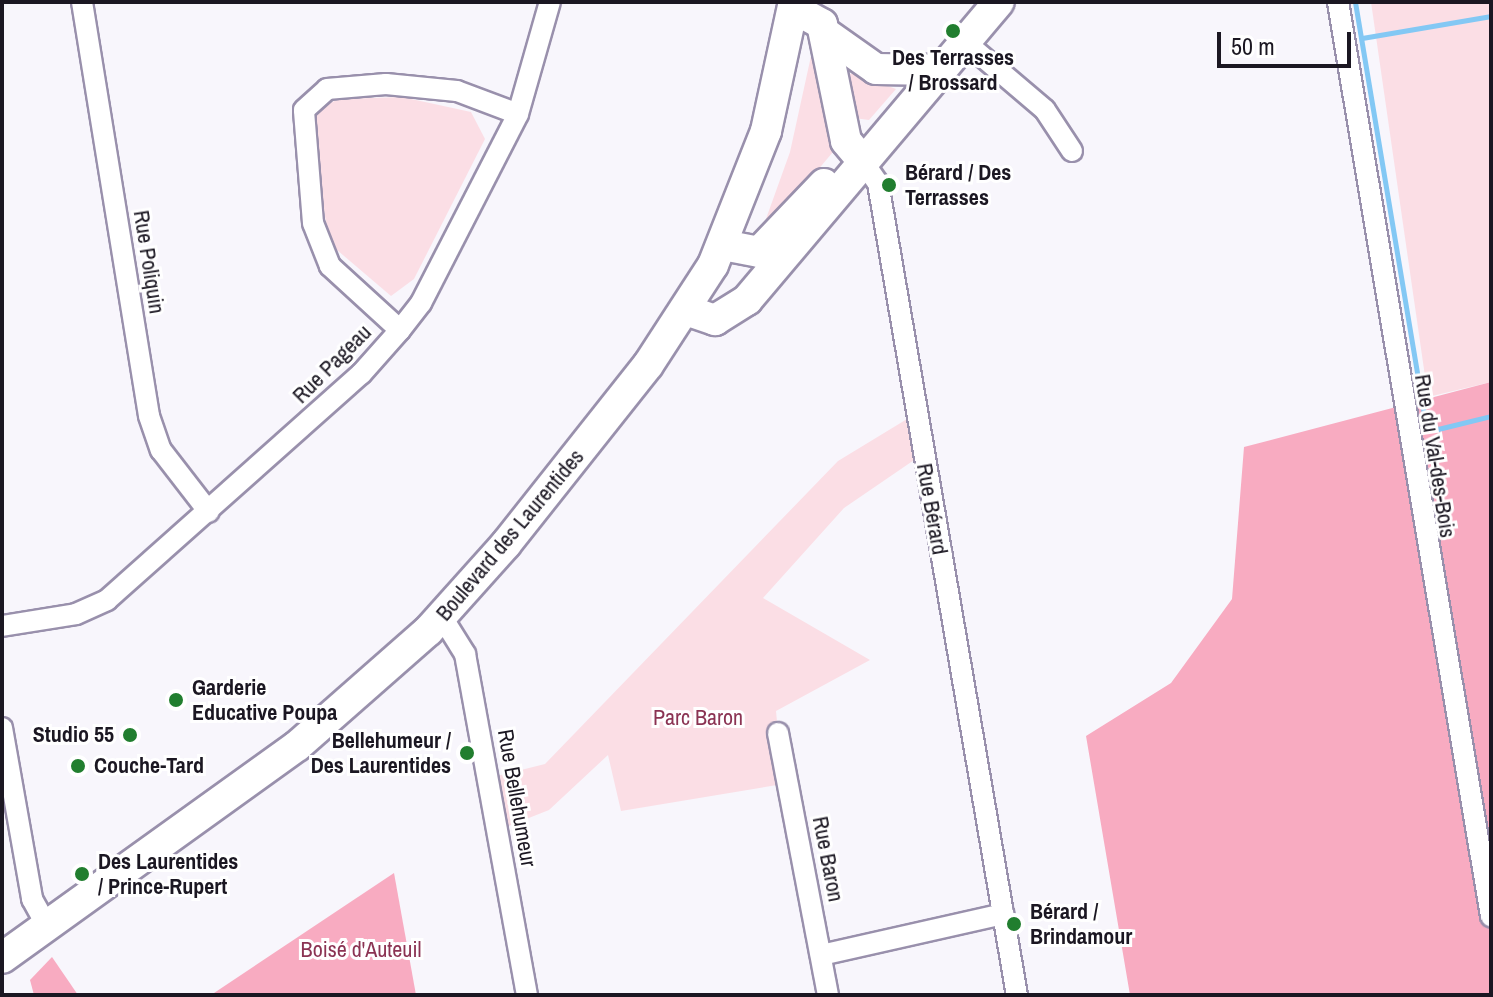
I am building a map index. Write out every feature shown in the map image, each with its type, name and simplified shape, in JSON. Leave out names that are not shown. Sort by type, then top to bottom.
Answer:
[{"type":"street","name":"Rue Poliquin","points":[[82,2],[149,416],[161,450],[209,512]]},
{"type":"street","name":"Rue Pageau","points":[[2,626],[76,614],[107,600],[209,512],[400,330],[421,303],[518,114],[550,2]]},
{"type":"street","points":[[686,310],[715,320],[739,307],[853,181],[861,159],[999,2]]},
{"type":"street","name":"Rue du Val-des-Bois","points":[[1338,2],[1491,916]]},
{"type":"street","points":[[793,5],[818,16],[825,33],[876,69],[940,70]]},
{"type":"street","name":"Boulevard des Laurentides","points":[[2,958],[297,746],[442,617],[686,310],[723,245],[773,107],[793,5]]},
{"type":"street","name":"Rue Bérard","points":[[825,33],[846,141],[878,183],[1017,995]]},
{"type":"street","points":[[964,41],[1045,110],[1072,151]]},
{"type":"street","points":[[400,330],[330,266],[313,223],[304,110],[327,89],[386,84],[457,91],[518,114]]},
{"type":"street","points":[[723,245],[759,252],[839,168],[861,159]]},
{"type":"street","name":"Rue Bellehumeur","points":[[442,617],[465,654],[527,995]]},
{"type":"street","points":[[2,728],[32,899],[47,926]]},
{"type":"street","name":"Rue Baron","points":[[778,733],[828,995]]},
{"type":"street","points":[[821,955],[1003,914]]},
{"type":"green space","points":[[1371,2],[1491,2],[1491,382],[1428,397]]},
{"type":"green space","points":[[813,47],[838,146],[758,241],[790,152]]},
{"type":"green space","points":[[853,73],[896,89],[869,120],[854,118],[848,75]]},
{"type":"green space","points":[[402,97],[471,112],[485,139],[414,279],[391,296],[330,244],[309,127],[319,108],[339,99]]},
{"type":"green space","points":[[1491,382],[1491,995],[1130,995],[1086,736],[1171,683],[1232,599],[1244,447]]},
{"type":"green space","name":"Parc Baron","points":[[912,416],[920,456],[844,508],[763,598],[870,660],[776,711],[783,784],[621,811],[608,755],[549,810],[506,827],[497,776],[545,764],[838,461]]},
{"type":"green space","name":"Boisé d'Auteuil","points":[[394,873],[416,995],[211,995]]},
{"type":"green space","points":[[52,957],[78,995],[34,995],[30,980]]},
{"type":"waterway","points":[[1355,2],[1425,420],[1438,429],[1491,416]]},
{"type":"waterway","points":[[1362,38],[1491,16]]},
{"type":"place","name":"Des Terrasses / Brossard","points":[[953,31]]},
{"type":"place","name":"Bérard / Des Terrasses","points":[[889,185]]},
{"type":"place","name":"Garderie Educative Poupa","points":[[176,700]]},
{"type":"place","name":"Studio 55","points":[[130,735]]},
{"type":"place","name":"Bellehumeur / Des Laurentides","points":[[467,753]]},
{"type":"place","name":"Couche-Tard","points":[[78,766]]},
{"type":"place","name":"Des Laurentides / Prince-Rupert","points":[[82,874]]},
{"type":"place","name":"Bérard / Brindamour","points":[[1014,924]]}]
